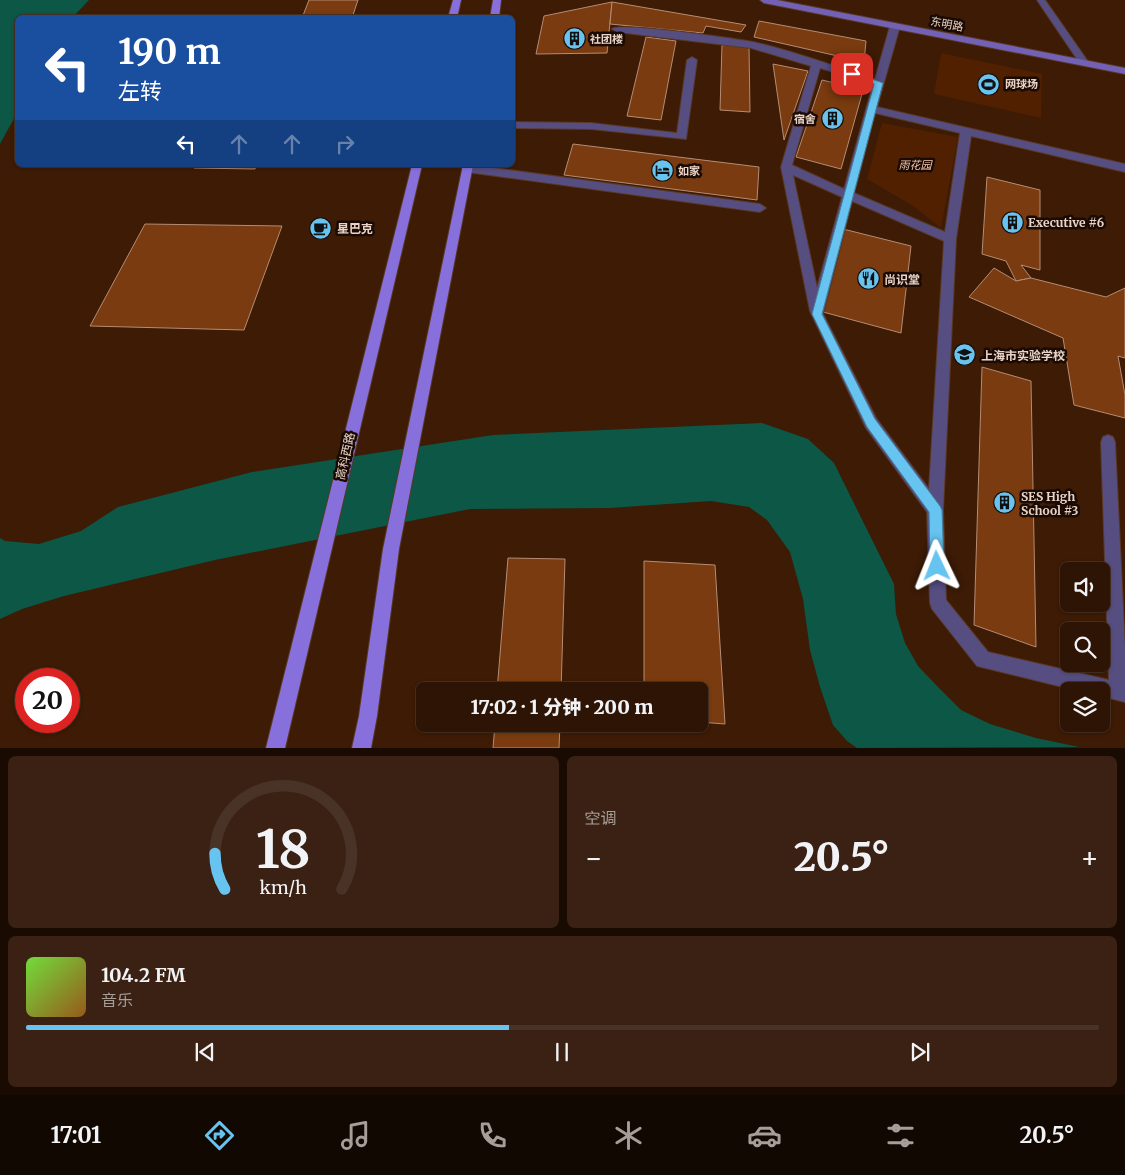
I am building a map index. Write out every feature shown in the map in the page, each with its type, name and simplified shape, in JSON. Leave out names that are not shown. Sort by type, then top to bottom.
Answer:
[{"type":"main road","points":[[453,15],[457,0]]},
{"type":"main road","points":[[494,15],[497,0]]},
{"type":"main road","name":"东明路","points":[[764,0],[1125,71]]},
{"type":"main road","name":"高科西路","points":[[275,748],[417,167]]},
{"type":"main road","points":[[361,748],[368,716],[391,549],[468,167]]},
{"type":"lane","points":[[1040,0],[1084,63]]},
{"type":"lane","points":[[817,314],[895,26]]},
{"type":"lane","points":[[617,29],[752,45],[879,83]]},
{"type":"lane","points":[[515,125],[590,126],[682,137],[692,60]]},
{"type":"lane","points":[[816,64],[786,167],[817,314],[871,423],[935,510]]},
{"type":"lane","points":[[871,109],[1125,168]]},
{"type":"lane","points":[[966,131],[950,239],[935,510],[938,603],[983,660],[1122,692],[1108,442]]},
{"type":"lane","points":[[475,167],[760,208]]},
{"type":"lane","points":[[786,167],[950,239]]},
{"type":"green space","name":"网球场","points":[[941,53],[1042,74],[1041,118],[934,94]]},
{"type":"green space","name":"雨花园","points":[[882,123],[958,137],[941,228],[913,206],[867,179]]},
{"type":"water","points":[[0,0],[89,0],[75,15],[15,15],[15,117],[0,144]]},
{"type":"water","points":[[762,423],[808,439],[834,463],[894,584],[896,614],[905,643],[918,666],[939,688],[961,710],[990,724],[1036,738],[1079,747],[857,748],[847,741],[833,725],[820,687],[810,650],[803,599],[790,552],[767,520],[749,507],[711,501],[610,508],[470,509],[215,560],[64,596],[22,609],[0,619],[0,538],[5,541],[39,544],[81,531],[118,507],[252,472],[493,435]]},
{"type":"building","points":[[309,0],[358,0],[353,15],[303,15]]},
{"type":"building","name":"社团楼","points":[[612,2],[607,53],[536,54],[544,16]]},
{"type":"building","points":[[612,2],[746,25],[741,32],[706,26],[703,33],[610,24]]},
{"type":"building","points":[[759,21],[866,41],[864,62],[754,37]]},
{"type":"building","points":[[646,37],[676,41],[661,120],[627,116]]},
{"type":"building","points":[[722,45],[749,47],[750,112],[720,110]]},
{"type":"building","points":[[773,64],[808,71],[784,140]]},
{"type":"building","name":"宿舍","points":[[822,80],[851,87],[849,91],[862,94],[841,169],[796,157]]},
{"type":"building","name":"如家","points":[[573,144],[759,167],[757,200],[564,175]]},
{"type":"building","points":[[195,167],[256,167],[255,169]]},
{"type":"building","name":"Executive #6","points":[[987,177],[1040,190],[1040,270],[1021,265],[1031,278],[1016,281],[1006,261],[982,254]]},
{"type":"building","points":[[145,224],[282,226],[244,330],[90,326]]},
{"type":"building","name":"尚识堂","points":[[839,228],[911,246],[901,333],[823,312]]},
{"type":"building","points":[[994,268],[1016,281],[1031,278],[1106,297],[1125,288],[1125,358],[1118,356],[1125,395],[1125,418],[1074,405],[1063,338],[969,297]]},
{"type":"building","name":"SES High School #3","points":[[982,367],[1031,381],[1036,647],[974,625]]},
{"type":"building","points":[[508,558],[565,559],[561,682],[498,682]]},
{"type":"building","points":[[644,561],[715,565],[725,724],[708,723],[708,682],[644,682]]},
{"type":"building","points":[[494,732],[560,732],[559,748],[493,748]]},
{"type":"place","name":"社团楼","points":[[574,39]]},
{"type":"place","name":"网球场","points":[[989,84]]},
{"type":"place","name":"宿舍","points":[[832,119]]},
{"type":"place","name":"如家","points":[[662,171]]},
{"type":"place","name":"Executive #6","points":[[1012,222]]},
{"type":"place","name":"星巴克","points":[[321,228]]},
{"type":"place","name":"尚识堂","points":[[868,279]]},
{"type":"place","name":"上海市实验学校","points":[[965,355]]},
{"type":"place","name":"SES High School #3","points":[[1005,503]]},
{"type":"route","points":[[852,74],[879,83],[817,314],[871,423],[935,510],[937,566]]}]
